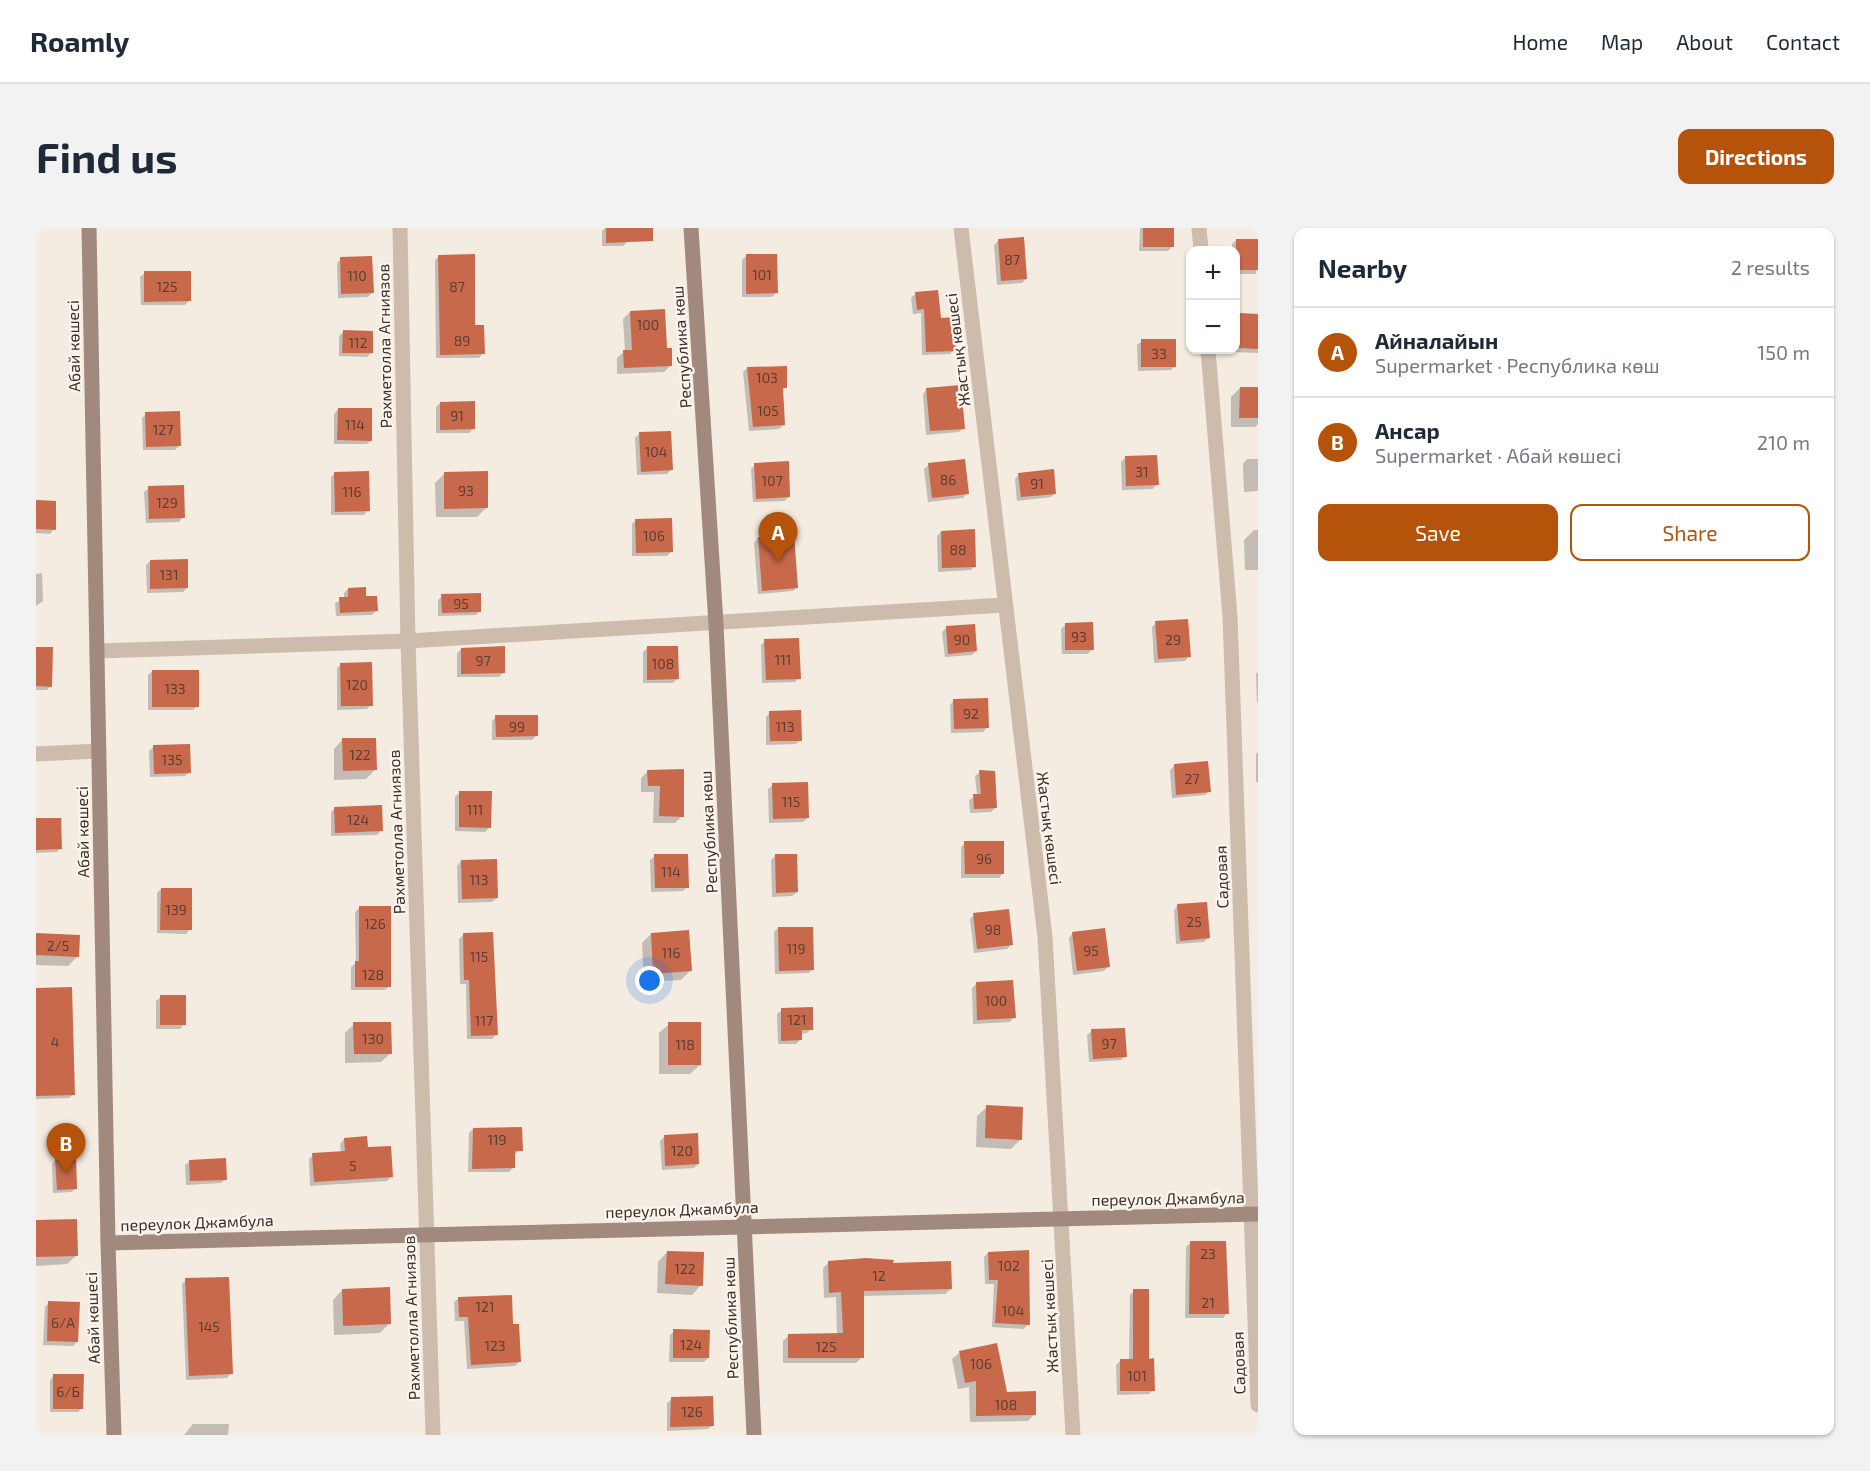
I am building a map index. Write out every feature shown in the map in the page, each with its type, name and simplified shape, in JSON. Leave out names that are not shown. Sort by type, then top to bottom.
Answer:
[{"type":"main road","name":"Абай көшесі","points":[[89,228],[108,1243],[114,1435]]},
{"type":"main road","name":"Республика көш","points":[[692,228],[716,624],[754,1435]]},
{"type":"main road","name":"переулок Джамбула","points":[[108,1243],[744,1225],[1255,1214]]},
{"type":"street","name":"Рахметолла Агниязов","points":[[400,228],[408,641],[433,1435]]},
{"type":"street","name":"Жастық көшесі","points":[[961,228],[1004,605],[1046,937],[1073,1435]]},
{"type":"street","points":[[1199,228],[1201,246]]},
{"type":"street","name":"Садовая","points":[[1208,354],[1230,616],[1255,1214],[1258,1405]]},
{"type":"street","points":[[97,651],[408,641],[1004,605]]},
{"type":"street","points":[[36,754],[99,751]]},
{"type":"building","points":[[606,228],[653,228],[653,241],[606,243]]},
{"type":"building","points":[[1143,228],[1174,228],[1174,247],[1143,247]]},
{"type":"building","points":[[1024,237],[1027,279],[1001,281],[998,239]]},
{"type":"building","points":[[1236,239],[1258,239],[1258,270],[1240,270],[1240,246],[1236,246]]},
{"type":"building","points":[[475,254],[475,325],[484,325],[485,354],[440,355],[438,255]]},
{"type":"building","points":[[746,254],[777,254],[778,293],[746,294]]},
{"type":"building","points":[[372,256],[374,293],[341,294],[340,257]]},
{"type":"building","points":[[144,271],[191,271],[191,301],[144,302]]},
{"type":"building","points":[[938,290],[941,318],[954,317],[956,351],[926,352],[924,309],[917,310],[915,292]]},
{"type":"building","points":[[665,309],[667,348],[672,348],[672,366],[624,368],[623,350],[632,350],[630,311]]},
{"type":"building","points":[[1240,313],[1258,314],[1258,349],[1240,348]]},
{"type":"building","points":[[343,330],[373,331],[373,353],[342,353]]},
{"type":"building","points":[[1141,339],[1176,339],[1176,367],[1141,367]]},
{"type":"building","points":[[787,366],[787,388],[783,388],[785,425],[753,427],[747,367]]},
{"type":"building","points":[[961,385],[965,429],[930,431],[926,388]]},
{"type":"building","points":[[1240,387],[1258,387],[1258,418],[1239,418]]},
{"type":"building","points":[[475,401],[475,429],[440,430],[440,402]]},
{"type":"building","points":[[338,408],[372,408],[372,441],[337,440]]},
{"type":"building","points":[[180,411],[181,446],[146,447],[145,412]]},
{"type":"building","points":[[671,431],[673,470],[641,472],[639,432]]},
{"type":"building","points":[[1157,455],[1159,485],[1126,486],[1125,456]]},
{"type":"building","points":[[965,459],[969,494],[932,498],[928,463]]},
{"type":"building","points":[[789,461],[790,497],[756,499],[754,463]]},
{"type":"building","points":[[1054,469],[1056,494],[1021,497],[1018,473]]},
{"type":"building","points":[[369,471],[370,511],[335,512],[334,472]]},
{"type":"building","points":[[488,471],[488,508],[444,509],[444,472]]},
{"type":"building","points":[[184,485],[185,518],[149,519],[148,486]]},
{"type":"building","points":[[36,500],[56,501],[56,530],[36,529]]},
{"type":"building","points":[[672,518],[673,552],[636,553],[635,519]]},
{"type":"building","points":[[975,529],[976,567],[942,568],[941,531]]},
{"type":"building","points":[[794,534],[798,588],[762,591],[758,537]]},
{"type":"building","points":[[188,559],[188,588],[150,589],[150,560]]},
{"type":"building","points":[[366,587],[366,596],[377,596],[378,611],[340,613],[339,597],[348,597],[348,588]]},
{"type":"building","points":[[481,593],[481,612],[442,613],[441,594]]},
{"type":"building","points":[[1188,619],[1191,657],[1158,659],[1155,621]]},
{"type":"building","points":[[1093,622],[1094,650],[1065,650],[1065,623]]},
{"type":"building","points":[[975,624],[977,651],[948,654],[946,626]]},
{"type":"building","points":[[799,638],[801,679],[766,680],[764,639]]},
{"type":"building","points":[[505,646],[505,673],[461,674],[461,648]]},
{"type":"building","points":[[647,646],[678,646],[679,679],[647,680]]},
{"type":"building","points":[[36,647],[53,647],[52,687],[36,686]]},
{"type":"building","points":[[372,662],[373,706],[341,706],[340,663]]},
{"type":"building","points":[[152,670],[199,670],[199,707],[152,707]]},
{"type":"building","points":[[988,698],[989,728],[954,729],[953,699]]},
{"type":"building","points":[[801,710],[802,741],[770,741],[769,711]]},
{"type":"building","points":[[495,715],[538,715],[538,736],[496,737]]},
{"type":"building","points":[[342,738],[376,738],[377,770],[343,771]]},
{"type":"building","points":[[190,744],[191,773],[154,774],[153,745]]},
{"type":"building","points":[[1208,761],[1211,792],[1176,795],[1174,764]]},
{"type":"building","points":[[684,769],[684,817],[659,816],[660,786],[648,786],[647,770]]},
{"type":"building","points":[[979,770],[995,771],[997,808],[974,809],[973,794],[981,794]]},
{"type":"building","points":[[808,782],[809,818],[773,819],[772,783]]},
{"type":"building","points":[[459,791],[492,791],[491,828],[459,827]]},
{"type":"building","points":[[382,805],[383,831],[335,833],[334,807]]},
{"type":"building","points":[[36,818],[61,818],[62,849],[36,850]]},
{"type":"building","points":[[964,841],[1004,841],[1004,874],[965,874]]},
{"type":"building","points":[[654,854],[688,854],[689,888],[655,888]]},
{"type":"building","points":[[775,854],[797,854],[798,892],[776,893]]},
{"type":"building","points":[[497,859],[498,898],[462,899],[461,860]]},
{"type":"building","points":[[161,888],[192,888],[192,930],[160,930]]},
{"type":"building","points":[[1207,902],[1210,938],[1180,941],[1177,904]]},
{"type":"building","points":[[359,906],[391,906],[391,987],[355,987],[355,961],[359,961]]},
{"type":"building","points":[[1009,909],[1013,945],[977,949],[973,913]]},
{"type":"building","points":[[778,927],[813,927],[814,970],[779,971]]},
{"type":"building","points":[[1105,928],[1110,967],[1077,971],[1072,932]]},
{"type":"building","points":[[689,930],[692,971],[653,974],[651,933]]},
{"type":"building","points":[[493,932],[498,1035],[471,1036],[469,980],[464,980],[463,933]]},
{"type":"building","points":[[36,933],[80,935],[79,957],[36,955]]},
{"type":"building","points":[[1013,980],[1016,1018],[977,1020],[976,982]]},
{"type":"building","points":[[72,987],[75,1095],[36,1096],[36,988]]},
{"type":"building","points":[[160,995],[186,995],[186,1025],[160,1025]]},
{"type":"building","points":[[813,1007],[813,1030],[802,1030],[802,1040],[781,1041],[781,1008]]},
{"type":"building","points":[[353,1022],[391,1022],[392,1054],[354,1054]]},
{"type":"building","points":[[668,1022],[701,1022],[701,1065],[668,1065]]},
{"type":"building","points":[[1125,1028],[1127,1057],[1093,1059],[1091,1029]]},
{"type":"building","points":[[986,1105],[1023,1107],[1022,1140],[985,1138]]},
{"type":"building","points":[[522,1127],[523,1151],[515,1151],[515,1168],[472,1169],[473,1128]]},
{"type":"building","points":[[698,1133],[699,1164],[665,1166],[664,1135]]},
{"type":"building","points":[[367,1136],[368,1147],[391,1146],[393,1177],[314,1182],[312,1153],[345,1151],[344,1138]]},
{"type":"building","points":[[76,1157],[77,1189],[57,1190],[55,1158]]},
{"type":"building","points":[[226,1158],[227,1180],[190,1181],[189,1160]]},
{"type":"building","points":[[77,1219],[78,1256],[36,1257],[36,1220]]},
{"type":"building","points":[[1190,1241],[1226,1241],[1229,1314],[1189,1314]]},
{"type":"building","points":[[1029,1250],[1030,1325],[995,1323],[998,1280],[989,1280],[988,1252]]},
{"type":"building","points":[[667,1251],[704,1252],[703,1286],[665,1284]]},
{"type":"building","points":[[866,1258],[894,1260],[893,1263],[951,1261],[952,1289],[864,1291],[864,1358],[788,1358],[788,1334],[843,1333],[841,1292],[829,1293],[828,1261]]},
{"type":"building","points":[[229,1277],[233,1374],[189,1376],[185,1278]]},
{"type":"building","points":[[390,1287],[391,1324],[343,1326],[342,1289]]},
{"type":"building","points":[[1133,1289],[1149,1289],[1149,1359],[1154,1358],[1155,1391],[1120,1391],[1120,1359],[1133,1359]]},
{"type":"building","points":[[512,1295],[513,1324],[519,1324],[521,1362],[471,1365],[468,1317],[459,1317],[458,1297]]},
{"type":"building","points":[[48,1301],[80,1302],[78,1342],[47,1341]]},
{"type":"building","points":[[673,1329],[710,1330],[709,1358],[673,1358]]},
{"type":"building","points":[[997,1343],[1007,1392],[1036,1391],[1036,1415],[976,1416],[976,1381],[965,1383],[959,1351]]},
{"type":"building","points":[[53,1374],[84,1374],[83,1409],[53,1409]]},
{"type":"building","points":[[713,1396],[714,1426],[670,1427],[671,1397]]},
{"type":"place","name":"Айналайын","points":[[778,562]]},
{"type":"place","name":"Ансар","points":[[66,1173]]}]
